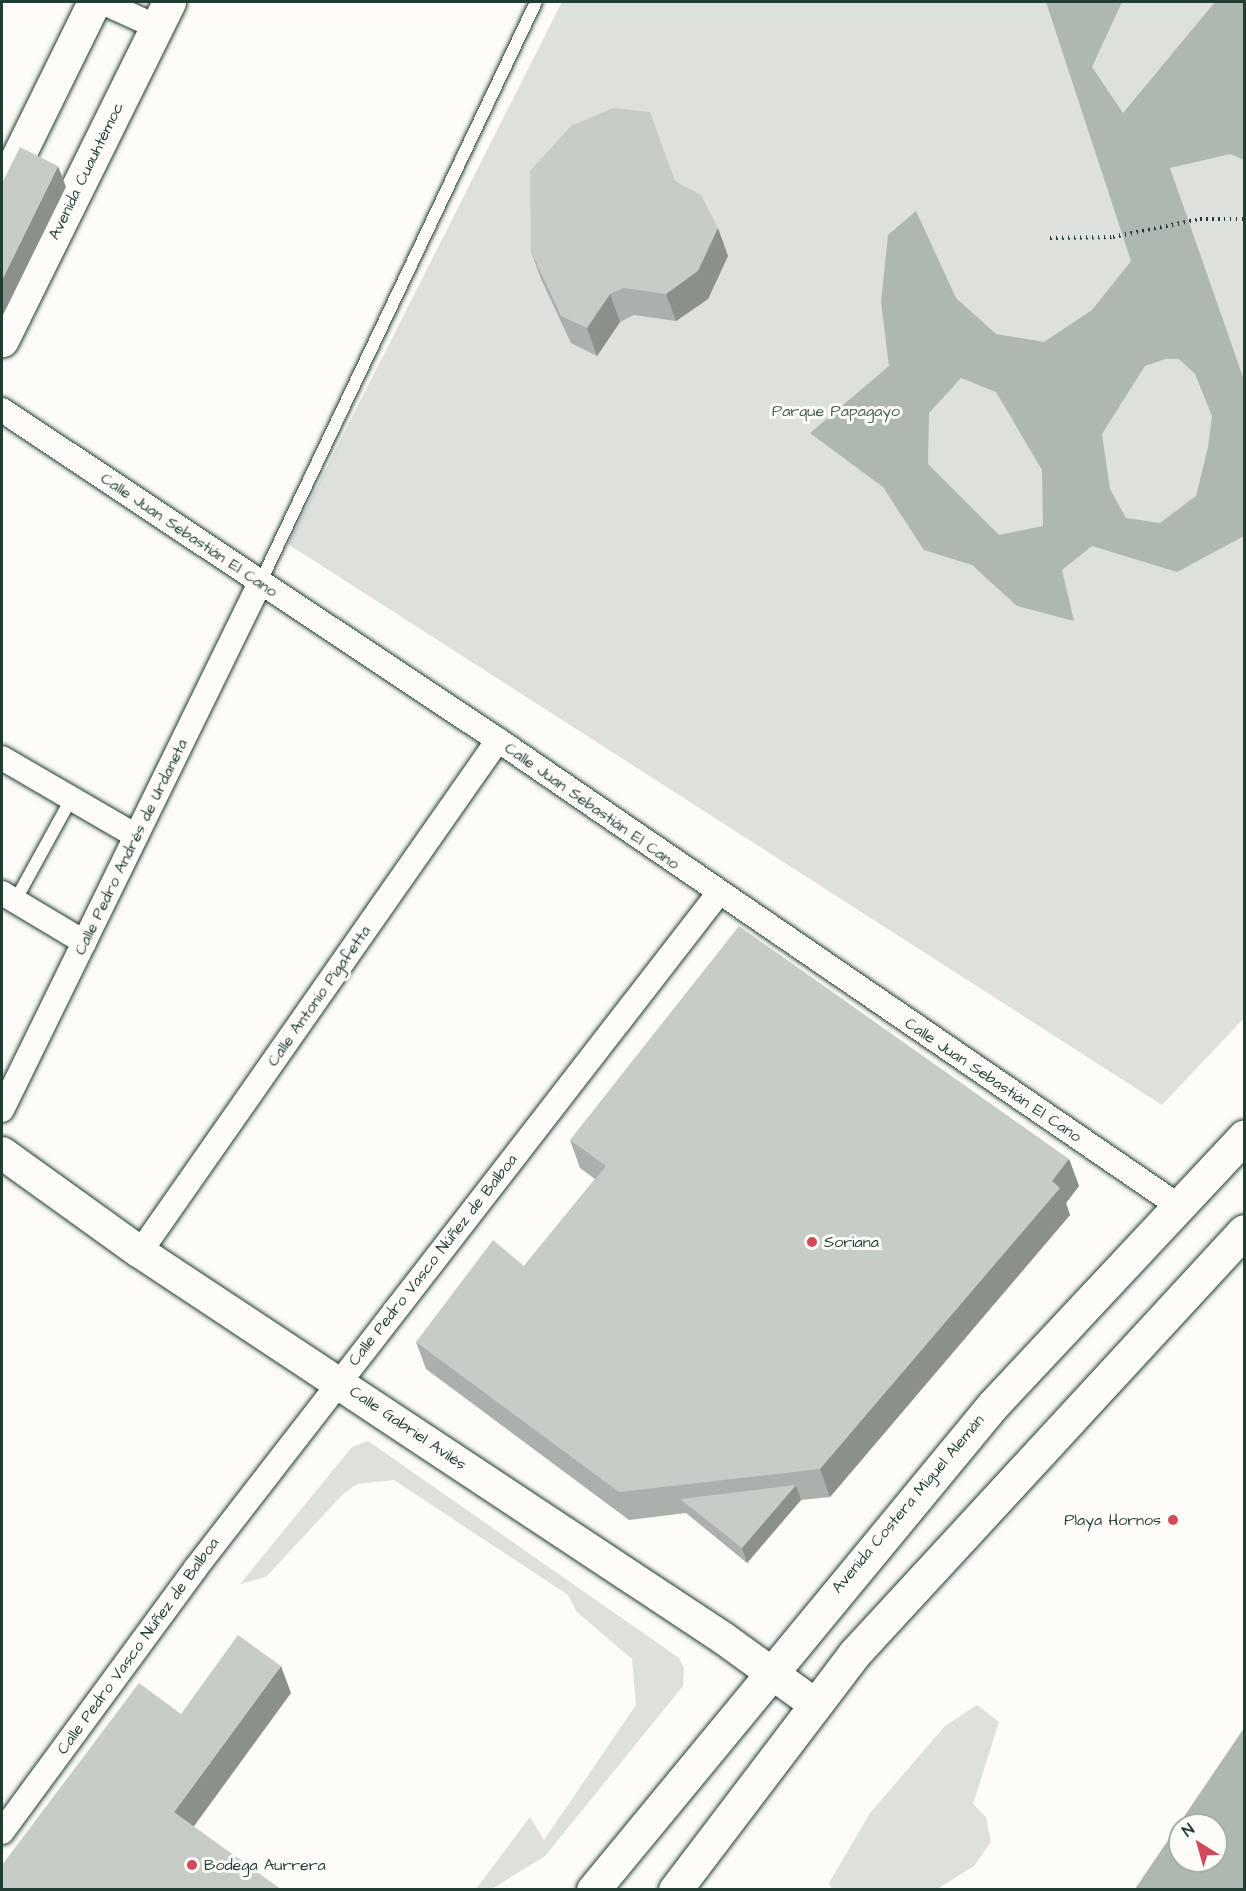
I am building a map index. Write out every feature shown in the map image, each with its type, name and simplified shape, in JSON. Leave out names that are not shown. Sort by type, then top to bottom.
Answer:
[{"type":"main road","points":[[2,189],[94,2]]},
{"type":"main road","name":"Avenida Cuauhtémoc","points":[[2,340],[163,14]]},
{"type":"main road","name":"Avenida Costera Miguel Alemán","points":[[593,1890],[769,1670],[992,1406],[1245,1137]]},
{"type":"main road","points":[[675,1890],[813,1703],[1034,1455],[1245,1231]]},
{"type":"street","points":[[102,2],[163,14]]},
{"type":"street","name":"Calle Juan Sebastián El Cano","points":[[2,410],[498,740],[718,894],[1180,1207]]},
{"type":"street","name":"Calle Pedro Andrés de Urdaneta","points":[[2,1110],[261,583]]},
{"type":"street","name":"Calle Antonio Pigafetta","points":[[140,1252],[498,740]]},
{"type":"street","points":[[2,758],[136,836]]},
{"type":"street","name":"Calle Pedro Vasco Núñez de Balboa","points":[[2,1832],[339,1381],[718,894]]},
{"type":"street","points":[[8,897],[84,942]]},
{"type":"street","name":"Calle Gabriel Avilés","points":[[2,1153],[140,1252],[339,1381],[769,1670],[813,1703]]},
{"type":"lane","points":[[261,583],[536,2]]},
{"type":"lane","points":[[8,897],[71,799]]},
{"type":"path","points":[[1050,238],[1113,237],[1200,219],[1245,219]]},
{"type":"green space","name":"Parque Papagayo","points":[[562,2],[1244,2],[1244,1018],[1162,1105],[288,544]]},
{"type":"green space","points":[[368,1441],[679,1658],[684,1668],[683,1686],[545,1856],[492,1889],[476,1889],[530,1817],[544,1840],[636,1705],[632,1659],[577,1612],[568,1595],[394,1480],[357,1484],[343,1494],[266,1577],[240,1584],[352,1447]]},
{"type":"green space","points":[[977,1705],[999,1722],[973,1804],[986,1817],[991,1842],[974,1866],[937,1889],[832,1889],[829,1883],[870,1813],[945,1726]]},
{"type":"shaded area","points":[[1046,2],[1122,2],[1092,67],[1123,113],[1215,2],[1244,2],[1244,160],[1230,154],[1170,168],[1244,380],[1244,536],[1177,572],[1092,546],[1062,570],[1074,621],[1017,606],[972,565],[924,550],[883,487],[810,433],[889,366],[881,302],[888,235],[916,211],[956,298],[996,334],[1044,342],[1092,310],[1131,261]],"holes":[[[1165,359],[1179,359],[1195,374],[1212,416],[1208,447],[1196,496],[1160,523],[1126,518],[1110,489],[1102,434],[1145,366]],[[961,378],[996,392],[1042,470],[1043,526],[999,535],[928,464],[929,413]]]},
{"type":"shaded area","points":[[1244,1728],[1244,1889],[1135,1889],[1168,1840],[1168,1873],[1228,1873],[1228,1813],[1186,1813]]},
{"type":"building","points":[[613,108],[650,112],[675,181],[701,195],[718,228],[698,271],[666,294],[624,288],[610,294],[587,328],[561,316],[531,251],[530,171],[571,126]]},
{"type":"building","points":[[20,147],[58,166],[2,280],[2,183]]},
{"type":"building","name":"Soriana","points":[[739,926],[1069,1159],[1052,1181],[1060,1188],[820,1469],[619,1492],[416,1342],[493,1240],[524,1266],[606,1166],[570,1140]]},
{"type":"building","points":[[796,1485],[742,1548],[680,1499]]},
{"type":"building","points":[[238,1635],[281,1666],[174,1812],[282,1890],[2,1890],[2,1865],[139,1683],[181,1714]]},
{"type":"place","name":"Soriana","points":[[812,1242]]},
{"type":"place","name":"Playa Hornos","points":[[1173,1520]]},
{"type":"place","name":"Bodega Aurrera","points":[[192,1865]]}]
